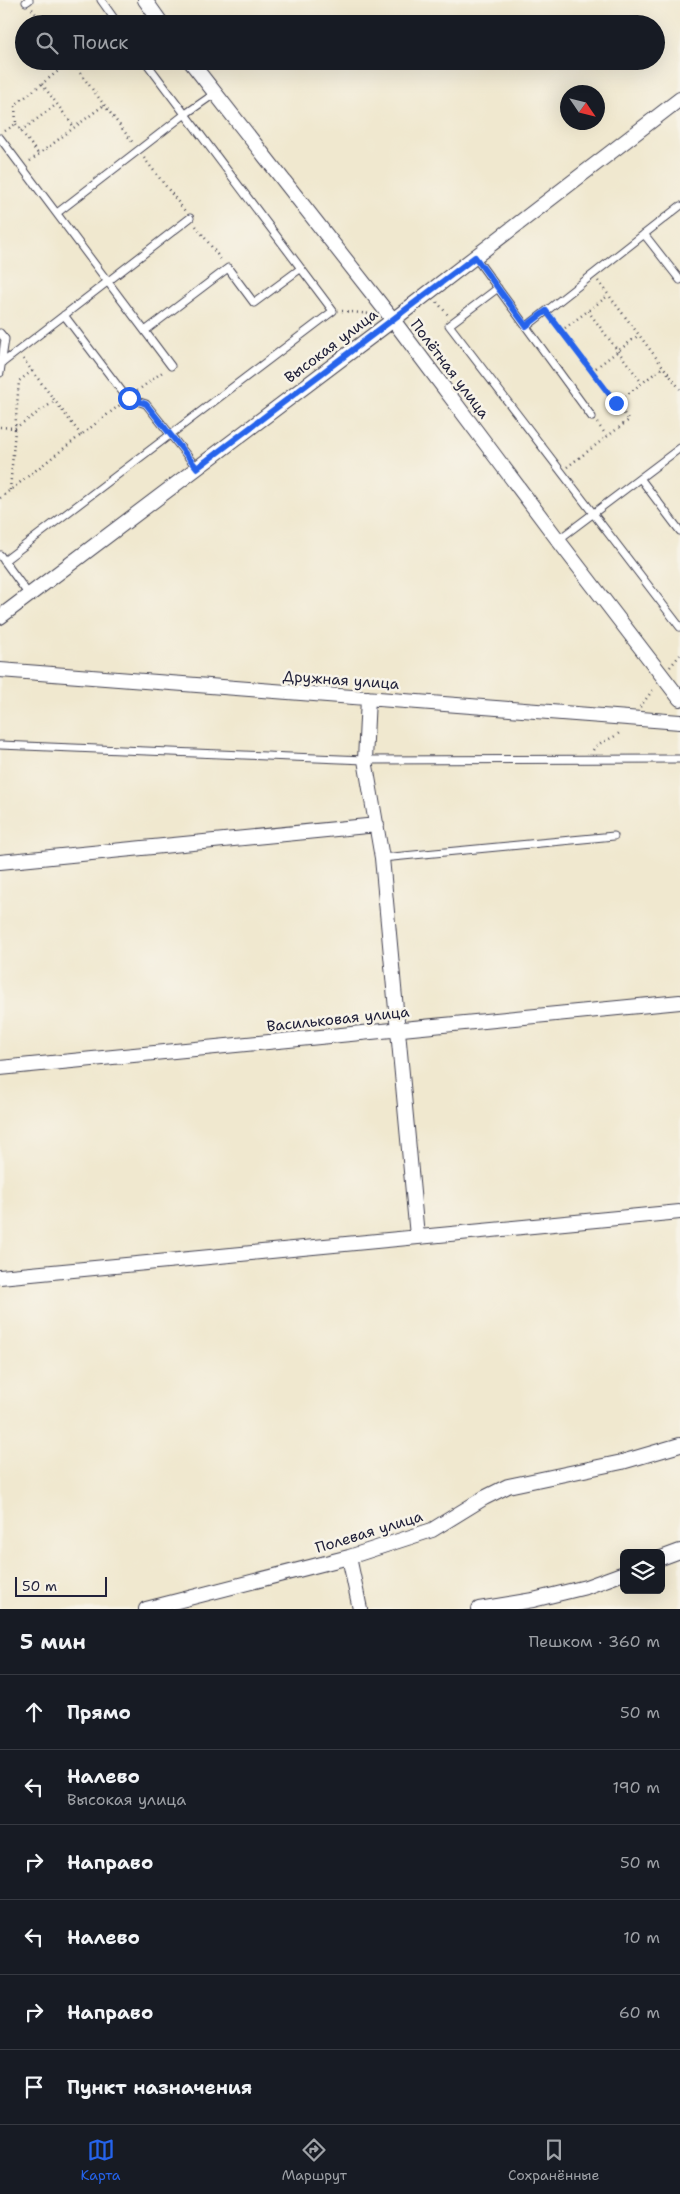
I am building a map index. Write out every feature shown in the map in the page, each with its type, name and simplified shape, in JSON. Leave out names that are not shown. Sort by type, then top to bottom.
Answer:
[{"type":"street","points":[[144,0],[155,15]]},
{"type":"street","name":"Полётная улица","points":[[197,70],[394,320],[558,540],[680,699]]},
{"type":"street","name":"Высокая улица","points":[[0,617],[394,320],[680,98]]},
{"type":"street","name":"Дружная улица","points":[[0,670],[680,722]]},
{"type":"street","points":[[368,698],[365,760],[382,858],[397,1030],[412,1163],[417,1236]]},
{"type":"street","points":[[0,862],[377,825]]},
{"type":"street","name":"Васильковая улица","points":[[0,1068],[680,1002]]},
{"type":"street","points":[[0,1277],[680,1212]]},
{"type":"street","name":"Полевая улица","points":[[146,1609],[349,1557],[432,1530],[484,1498],[508,1486],[622,1462],[680,1445]]},
{"type":"street","points":[[665,1557],[680,1551]]},
{"type":"street","points":[[349,1557],[360,1609]]},
{"type":"street","points":[[479,1609],[533,1600],[586,1587],[620,1574]]},
{"type":"lane","points":[[101,0],[112,15]]},
{"type":"lane","points":[[29,595],[2,558],[171,435],[333,310],[300,269],[152,70]]},
{"type":"lane","points":[[57,213],[214,94]]},
{"type":"lane","points":[[0,138],[23,166],[171,366]]},
{"type":"lane","points":[[526,326],[680,206]]},
{"type":"lane","points":[[1,364],[190,218]]},
{"type":"lane","points":[[644,234],[680,280]]},
{"type":"lane","points":[[475,257],[592,417]]},
{"type":"lane","points":[[145,331],[228,268],[254,304],[300,269]]},
{"type":"lane","points":[[498,288],[449,325],[680,627]]},
{"type":"lane","points":[[64,314],[129,398],[146,404],[197,468]]},
{"type":"lane","points":[[0,333],[4,339],[0,373]]},
{"type":"lane","points":[[558,540],[680,448]]},
{"type":"lane","points":[[640,478],[680,531]]},
{"type":"lane","points":[[0,744],[365,760],[680,759]]},
{"type":"lane","points":[[382,858],[614,836]]},
{"type":"path","points":[[28,1],[37,15]]},
{"type":"path","points":[[39,155],[16,124],[15,104],[60,70]]},
{"type":"path","points":[[78,70],[228,268]]},
{"type":"path","points":[[42,84],[74,127]]},
{"type":"path","points":[[21,131],[57,104]]},
{"type":"path","points":[[23,166],[104,105]]},
{"type":"path","points":[[0,134],[16,124]]},
{"type":"path","points":[[593,274],[680,389]]},
{"type":"path","points":[[561,331],[609,295]]},
{"type":"path","points":[[546,311],[629,420],[561,471]]},
{"type":"path","points":[[588,311],[642,383]]},
{"type":"path","points":[[592,371],[639,335]]},
{"type":"path","points":[[17,351],[81,435]]},
{"type":"path","points":[[0,498],[171,366]]},
{"type":"path","points":[[616,403],[663,367]]},
{"type":"path","points":[[10,490],[19,381],[32,371]]},
{"type":"path","points":[[0,427],[15,428],[55,401]]},
{"type":"path","points":[[592,417],[607,436]]},
{"type":"route","points":[[129,398],[146,404],[197,468],[475,257],[526,326],[546,311],[616,403]]}]
